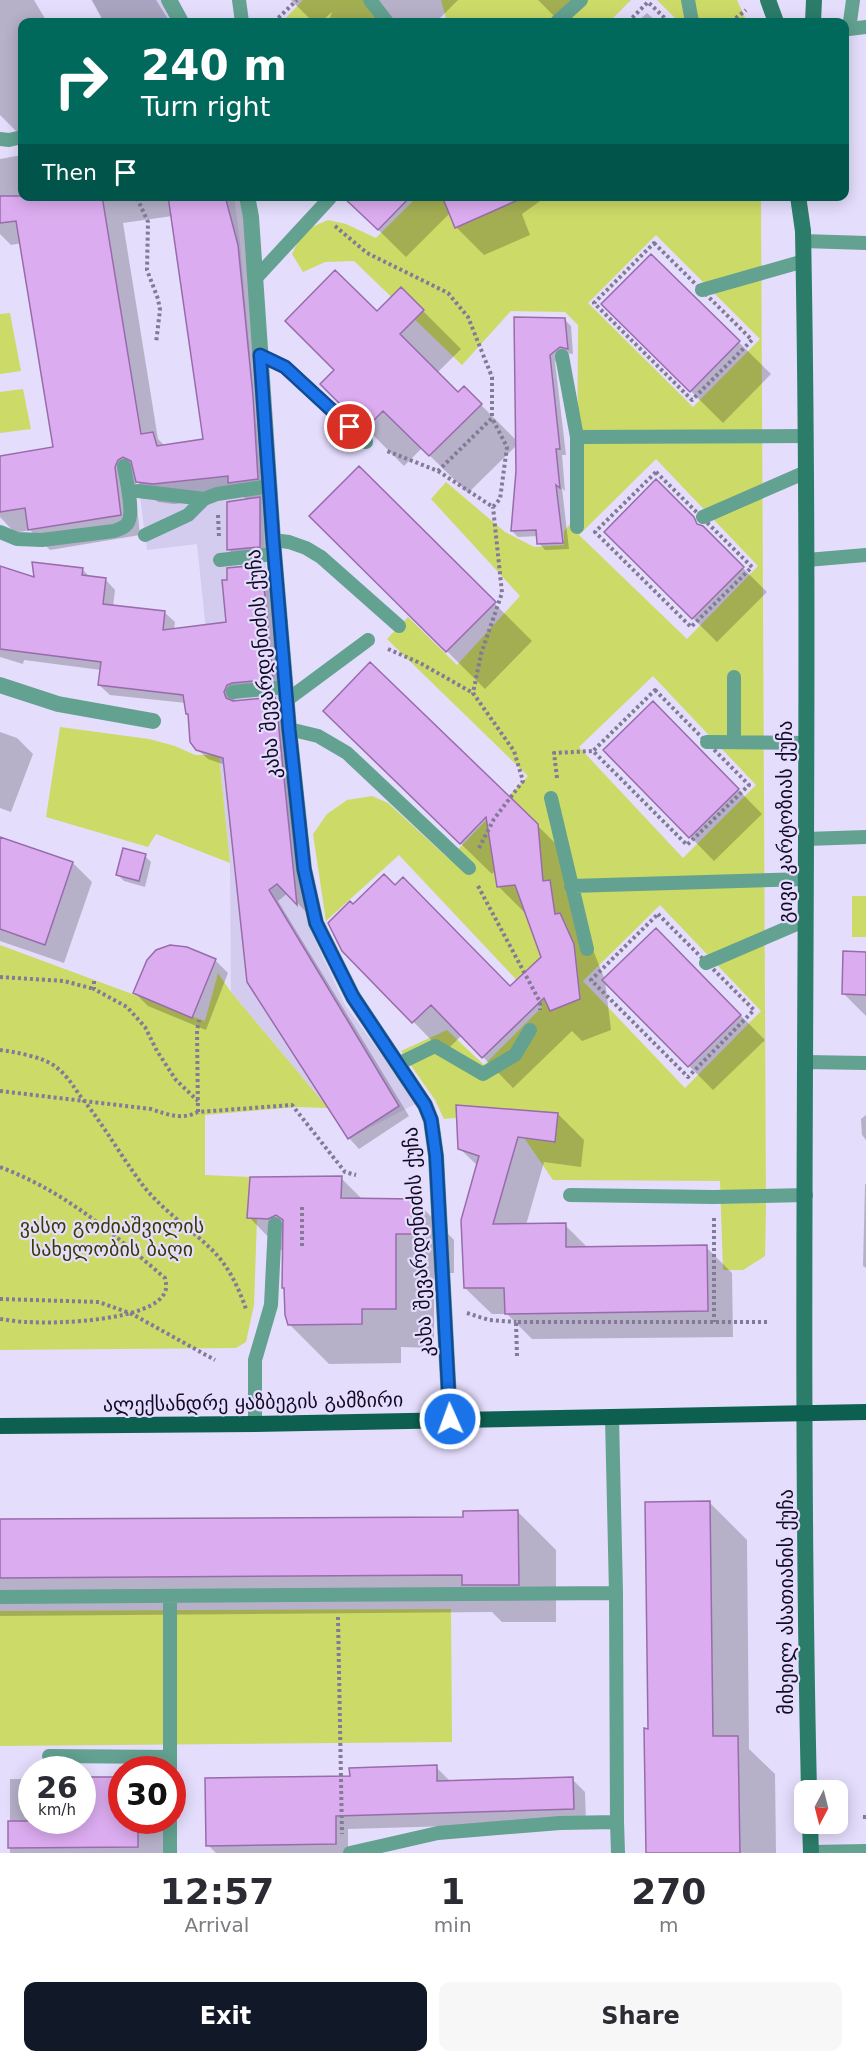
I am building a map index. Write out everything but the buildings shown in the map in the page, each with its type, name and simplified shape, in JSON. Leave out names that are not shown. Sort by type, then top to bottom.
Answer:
[{"type":"main road","points":[[768,0],[775,18]]},
{"type":"main road","points":[[813,18],[814,0]]},
{"type":"main road","name":"გივი კარტოზიას ქუჩა","points":[[799,201],[804,261],[807,560],[806,1413]]},
{"type":"main road","name":"გივი კარტოზიას ქუჩა","points":[[803,236],[807,201]]},
{"type":"main road","name":"ალექსანდრე ყაზბეგის გამზირი","points":[[0,1426],[255,1424],[866,1412]]},
{"type":"main road","name":"მიხეილ ასათიანის ქუჩა","points":[[806,1413],[809,1780]]},
{"type":"main road","points":[[810,1834],[811,1852]]},
{"type":"street","points":[[169,0],[179,18]]},
{"type":"street","name":"კახა შევარდენიძის ქუჩა","points":[[248,201],[286,694],[304,869],[316,923],[353,997],[425,1105],[431,1120],[436,1156],[450,1419]]},
{"type":"street","points":[[0,686],[58,704],[153,721]]},
{"type":"lane","points":[[239,0],[241,18]]},
{"type":"lane","points":[[370,0],[384,18]]},
{"type":"lane","points":[[561,18],[581,0]]},
{"type":"lane","points":[[688,0],[691,18]]},
{"type":"lane","points":[[849,21],[854,0]]},
{"type":"lane","points":[[849,30],[866,27]]},
{"type":"lane","points":[[0,139],[18,138]]},
{"type":"lane","points":[[255,279],[327,201]]},
{"type":"lane","points":[[803,236],[866,243]]},
{"type":"lane","points":[[702,290],[804,261]]},
{"type":"lane","points":[[260,355],[285,367],[366,442]]},
{"type":"lane","points":[[562,356],[578,437],[577,528]]},
{"type":"lane","points":[[578,437],[806,436]]},
{"type":"lane","points":[[0,532],[17,539],[42,540],[114,531],[125,527],[130,522],[131,513],[124,466]]},
{"type":"lane","points":[[703,517],[806,472]]},
{"type":"lane","points":[[138,491],[211,496],[270,486]]},
{"type":"lane","points":[[145,535],[188,515],[211,496]]},
{"type":"lane","points":[[220,560],[289,542],[306,548],[321,557],[399,626]]},
{"type":"lane","points":[[807,560],[866,555]]},
{"type":"lane","points":[[233,692],[286,694],[368,640]]},
{"type":"lane","points":[[734,677],[735,742]]},
{"type":"lane","points":[[289,729],[318,736],[346,753],[469,868]]},
{"type":"lane","points":[[707,742],[806,743]]},
{"type":"lane","points":[[551,798],[587,949]]},
{"type":"lane","points":[[806,839],[866,837]]},
{"type":"lane","points":[[572,886],[806,879]]},
{"type":"lane","points":[[706,963],[806,920]]},
{"type":"lane","points":[[398,1064],[435,1046],[483,1074],[515,1055],[530,1030]]},
{"type":"lane","points":[[806,1062],[866,1063]]},
{"type":"lane","points":[[570,1195],[714,1197],[806,1195]]},
{"type":"lane","points":[[255,1424],[255,1360],[271,1305],[275,1224]]},
{"type":"lane","points":[[612,1417],[618,1853]]},
{"type":"lane","points":[[0,1597],[616,1593]]},
{"type":"lane","points":[[170,1596],[170,1756]]},
{"type":"lane","points":[[346,1847],[438,1833],[560,1823],[618,1822]]},
{"type":"lane","points":[[170,1834],[170,1853]]},
{"type":"lane","points":[[811,1852],[866,1851]]},
{"type":"path","points":[[278,18],[297,0]]},
{"type":"path","points":[[632,18],[648,2],[665,18]]},
{"type":"path","points":[[736,18],[749,8]]},
{"type":"path","points":[[138,201],[148,222],[147,270],[160,310],[156,343]]},
{"type":"path","points":[[319,211],[367,253],[448,293],[468,317],[492,377],[492,418],[507,447],[501,499],[493,507]]},
{"type":"path","points":[[654,243],[702,290],[752,340],[692,400],[594,303],[654,243]]},
{"type":"path","points":[[438,471],[492,418]]},
{"type":"path","points":[[366,442],[438,471],[493,507]]},
{"type":"path","points":[[656,472],[703,517],[752,567],[691,627],[596,532],[656,472]]},
{"type":"path","points":[[211,496],[220,560]]},
{"type":"path","points":[[473,693],[481,654],[502,593],[493,507]]},
{"type":"path","points":[[368,640],[420,663],[473,693],[514,751],[523,781],[494,819],[469,868],[540,1002],[539,1014],[530,1030]]},
{"type":"path","points":[[551,798],[558,793],[554,753],[593,751],[655,690],[749,785],[687,845],[593,751]]},
{"type":"path","points":[[658,914],[706,963],[754,1010],[688,1077],[591,980],[658,914]]},
{"type":"path","points":[[0,977],[64,981],[94,989],[127,1007],[145,1027],[176,1080],[198,1101]]},
{"type":"path","points":[[94,981],[94,989]]},
{"type":"path","points":[[198,1112],[196,1031],[199,1020]]},
{"type":"path","points":[[0,1050],[18,1053],[54,1065],[72,1081],[83,1101],[96,1116],[146,1189],[168,1212],[215,1253],[241,1293],[247,1311]]},
{"type":"path","points":[[0,1091],[152,1109],[171,1116],[186,1118],[198,1112],[292,1104],[345,1172],[356,1175]]},
{"type":"path","points":[[0,1167],[54,1191],[82,1210],[165,1278],[167,1286],[165,1294],[132,1314],[105,1319],[29,1322],[0,1318]]},
{"type":"path","points":[[714,1197],[714,1322]]},
{"type":"path","points":[[302,1207],[302,1249]]},
{"type":"path","points":[[0,1299],[99,1302],[132,1314],[215,1360]]},
{"type":"path","points":[[444,1302],[466,1313],[489,1320],[516,1322],[767,1322]]},
{"type":"path","points":[[516,1322],[516,1356]]},
{"type":"path","points":[[338,1595],[346,1847]]},
{"type":"shaded area","points":[[91,0],[163,0],[173,18],[101,18]]},
{"type":"shaded area","points":[[169,201],[235,201],[260,468],[265,555],[296,864],[301,894],[310,929],[345,1005],[417,1103],[348,1139],[328,1108],[231,992],[230,863],[197,544],[147,550],[132,435],[153,432],[157,446],[203,439]]},
{"type":"green space","points":[[303,0],[375,0],[391,18],[286,18]]},
{"type":"green space","points":[[441,0],[631,0],[613,18],[446,18]]},
{"type":"green space","points":[[657,0],[737,0],[745,18],[675,18]]},
{"type":"green space","points":[[413,201],[761,201],[766,1209],[765,1256],[743,1270],[723,1270],[720,1181],[553,1180],[507,1113],[444,1119],[435,1100],[401,1051],[447,1030],[484,1065],[542,1007],[399,855],[326,921],[313,834],[327,814],[347,800],[372,796],[388,803],[449,859],[528,776],[387,639],[408,617],[457,665],[520,596],[431,499],[446,482],[505,532],[534,547],[564,545],[564,531],[577,517],[578,325],[565,312],[511,311],[462,365],[354,261],[325,262],[303,272],[292,254],[303,231],[328,220],[346,224],[376,238]],"holes":[[[656,235],[760,339],[693,407],[588,303]],[[656,459],[758,566],[687,639],[579,535]],[[653,676],[756,785],[683,858],[579,747]],[[660,905],[761,1011],[685,1088],[583,981]]]},
{"type":"green space","points":[[10,313],[21,371],[0,374],[0,314]]},
{"type":"green space","points":[[23,389],[31,429],[0,433],[0,392]]},
{"type":"green space","points":[[60,727],[149,739],[175,746],[195,755],[219,755],[230,863],[156,834],[148,847],[46,817]]},
{"type":"green space","points":[[852,896],[866,896],[866,937],[852,937]]},
{"type":"green space","name":"ვასო გოძიაშვილის სახელობის ბაღი","points":[[0,945],[205,1021],[218,973],[231,992],[328,1108],[296,1107],[205,1115],[205,1175],[250,1177],[247,1217],[257,1218],[254,1305],[246,1342],[236,1348],[0,1350]]},
{"type":"green space","points":[[451,1609],[452,1742],[0,1746],[0,1611]]},
{"type":"route","points":[[350,427],[285,367],[260,355],[285,687],[304,869],[316,923],[353,997],[425,1105],[431,1120],[436,1156],[450,1419]]}]
